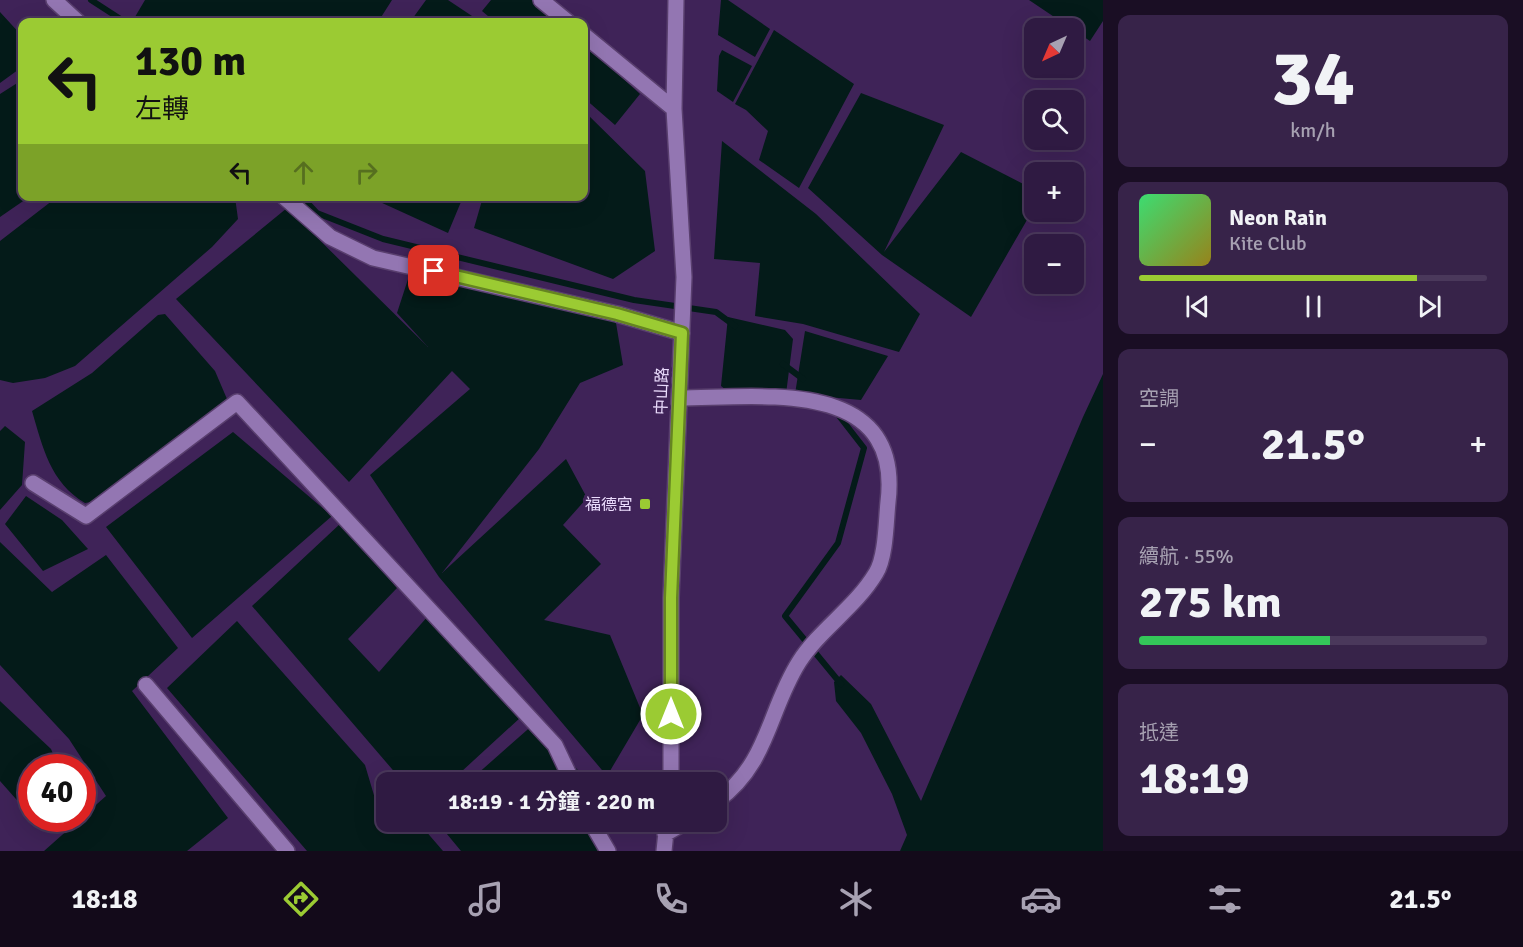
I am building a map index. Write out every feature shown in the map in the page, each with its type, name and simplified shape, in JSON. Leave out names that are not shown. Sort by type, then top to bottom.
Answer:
[{"type":"street","points":[[54,0],[74,18]]},
{"type":"street","points":[[541,0],[563,18]]},
{"type":"street","name":"中山路","points":[[671,772],[671,598],[683,298],[674,109],[676,0]]},
{"type":"street","points":[[588,38],[674,109]]},
{"type":"street","points":[[289,201],[330,237],[373,258],[617,314],[682,333]]},
{"type":"street","points":[[679,398],[817,400],[866,423],[880,442],[888,462],[890,488],[878,571],[849,609],[798,662],[755,761],[727,793]]},
{"type":"street","points":[[33,483],[86,516],[237,402],[555,745],[568,772]]},
{"type":"street","points":[[146,685],[287,851]]},
{"type":"street","points":[[597,832],[608,851]]},
{"type":"street","points":[[664,851],[666,832]]},
{"type":"shaded area","points":[[145,0],[392,0],[381,18],[134,18]]},
{"type":"shaded area","points":[[426,0],[448,0],[475,18],[413,18]]},
{"type":"shaded area","points":[[491,0],[536,0],[556,18],[490,18],[482,11]]},
{"type":"shaded area","points":[[721,0],[728,0],[770,29],[755,57],[718,35]]},
{"type":"shaded area","points":[[1029,0],[1103,0],[1103,21],[1090,41],[1084,37],[1084,18],[1056,18]]},
{"type":"shaded area","points":[[0,12],[18,32],[18,70],[0,83]]},
{"type":"shaded area","points":[[774,30],[854,84],[799,188],[759,160],[768,131],[746,110],[735,104]]},
{"type":"shaded area","points":[[588,47],[640,94],[615,125],[588,101]]},
{"type":"shaded area","points":[[722,50],[752,66],[733,102],[717,91],[719,56]]},
{"type":"shaded area","points":[[18,83],[18,201],[23,201],[0,217],[0,94]]},
{"type":"shaded area","points":[[861,93],[944,125],[884,252],[961,152],[1024,184],[1026,222],[971,317],[882,255],[808,188]]},
{"type":"shaded area","points":[[588,115],[645,171],[655,251],[613,279],[474,228],[482,201],[588,201]]},
{"type":"shaded area","points":[[722,141],[816,214],[920,314],[899,352],[803,324],[755,316],[760,263],[714,259]]},
{"type":"shaded area","points":[[52,201],[236,201],[238,219],[212,247],[75,366],[45,378],[13,383],[0,380],[0,241]]},
{"type":"shaded area","points":[[378,201],[461,201],[448,233]]},
{"type":"shaded area","points":[[287,208],[428,347],[397,313],[411,270],[615,317],[623,365],[580,383],[539,449],[442,573],[566,459],[587,498],[563,525],[601,564],[544,620],[610,635],[643,715],[609,772],[604,772],[439,577],[370,475],[470,389],[452,371],[349,482],[176,299]]},
{"type":"shaded area","points":[[165,314],[215,371],[227,399],[213,417],[103,500],[85,503],[73,495],[56,474],[44,451],[32,411],[92,373],[158,315]]},
{"type":"shaded area","points":[[728,317],[785,330],[793,339],[786,394],[733,395],[721,386]]},
{"type":"shaded area","points":[[805,331],[888,356],[861,400],[795,394]]},
{"type":"shaded area","points":[[1103,374],[1103,851],[900,851],[907,835],[892,794],[861,733],[836,701],[834,682],[841,675],[871,704],[921,801]]},
{"type":"shaded area","points":[[5,426],[25,442],[22,485],[0,510],[0,431]]},
{"type":"shaded area","points":[[233,432],[332,516],[192,638],[106,527]]},
{"type":"shaded area","points":[[26,496],[62,520],[88,549],[43,571],[5,524]]},
{"type":"shaded area","points":[[341,523],[397,588],[348,639],[379,672],[428,616],[521,717],[461,772],[395,772],[252,606]]},
{"type":"shaded area","points":[[0,542],[52,592],[106,555],[178,648],[132,691],[228,818],[187,851],[44,851],[65,832],[96,832],[96,805],[106,796],[96,781],[96,754],[79,754],[69,739],[0,665]]},
{"type":"shaded area","points":[[237,621],[365,765],[376,802],[376,832],[427,832],[443,851],[307,851],[167,688]]},
{"type":"shaded area","points":[[0,701],[51,749],[53,754],[18,754],[18,801],[0,781]]},
{"type":"shaded area","points":[[535,723],[580,772],[479,772]]},
{"type":"shaded area","points":[[445,832],[598,832],[603,851],[461,851]]},
{"type":"waterway","points":[[91,0],[119,18]]},
{"type":"waterway","points":[[306,201],[317,213],[383,239],[634,300],[716,312],[735,326]]},
{"type":"waterway","points":[[783,364],[803,379]]},
{"type":"waterway","points":[[836,412],[864,448],[838,543],[785,616],[841,684]]},
{"type":"place","name":"福德宮","points":[[645,504]]},
{"type":"route","points":[[434,271],[617,314],[682,333],[671,598],[671,714]]}]
